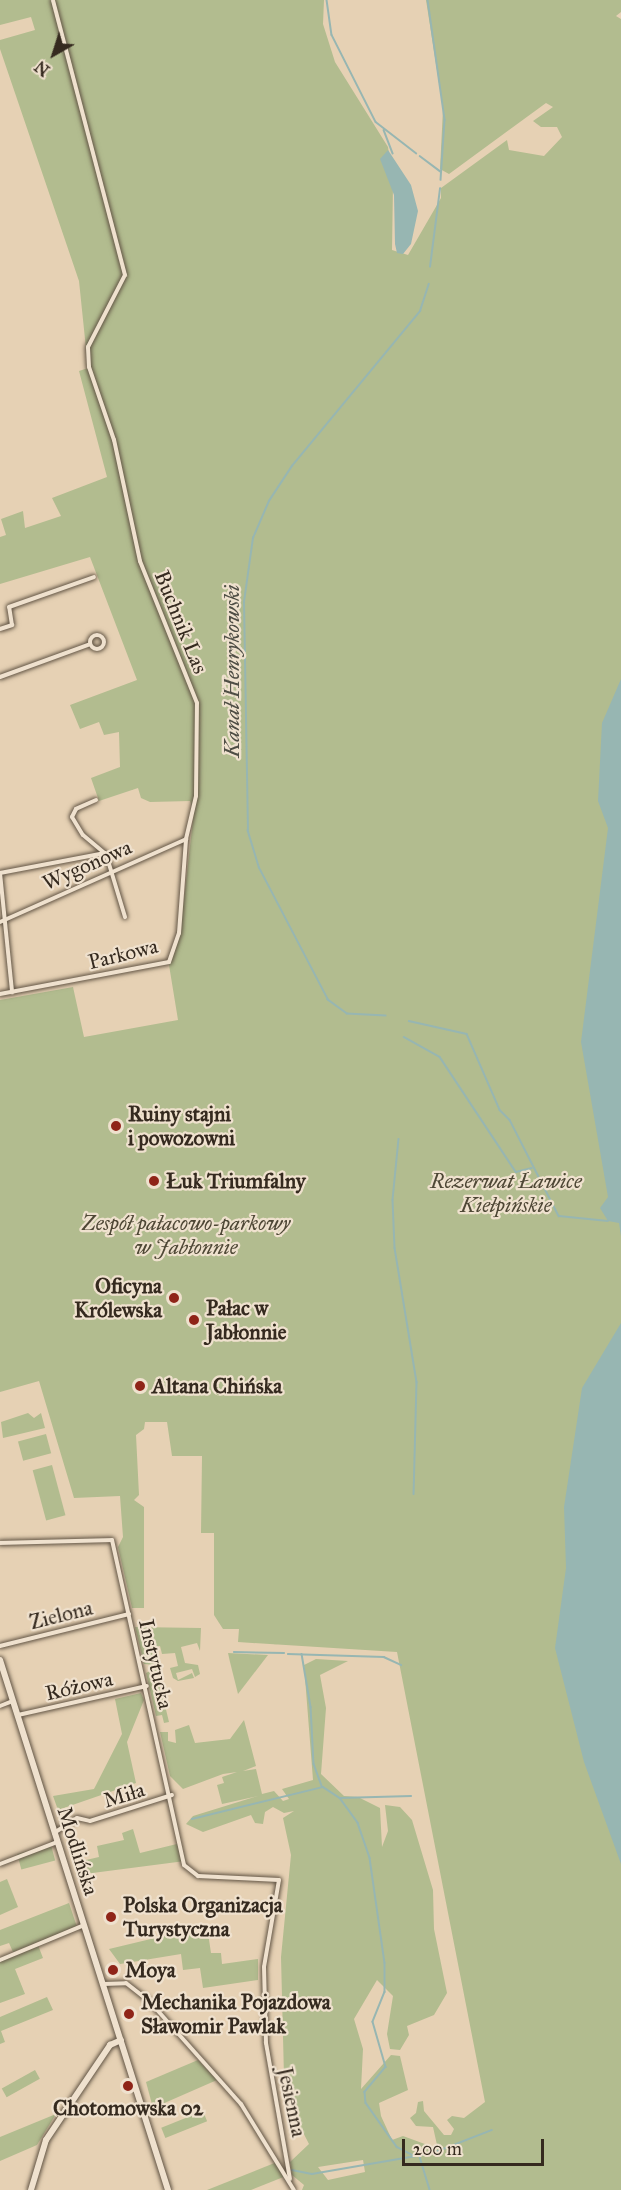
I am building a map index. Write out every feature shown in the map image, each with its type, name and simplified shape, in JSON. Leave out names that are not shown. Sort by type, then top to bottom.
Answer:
[{"type":"main road","name":"Modlińska","points":[[0,1660],[168,2190]]},
{"type":"main road","points":[[31,2190],[46,2140],[110,2045],[121,2040]]},
{"type":"street","name":"Buchnik Las","points":[[53,0],[124,275],[88,356],[119,457],[130,524],[151,592],[197,703],[196,796],[186,839]]},
{"type":"street","points":[[0,629],[12,625],[9,607],[94,577]]},
{"type":"street","points":[[0,677],[90,644]]},
{"type":"street","points":[[96,800],[76,809],[72,817],[83,835],[105,853],[125,917]]},
{"type":"street","name":"Wygonowa","points":[[2,921],[111,870],[186,839]]},
{"type":"street","name":"Parkowa","points":[[0,994],[169,962],[179,933],[186,839]]},
{"type":"street","points":[[12,992],[2,921],[0,873],[105,853]]},
{"type":"street","name":"Instytucka","points":[[0,1543],[112,1540],[172,1796]]},
{"type":"street","name":"Zielona","points":[[0,1646],[129,1614]]},
{"type":"street","name":"Różowa","points":[[18,1715],[147,1686]]},
{"type":"street","points":[[0,1706],[13,1701]]},
{"type":"street","name":"Miła","points":[[54,1833],[77,1818],[90,1821],[172,1796]]},
{"type":"street","name":"Jesienna","points":[[172,1796],[189,1872],[276,1878],[281,1884],[264,1967],[267,2056],[290,2178]]},
{"type":"street","points":[[0,1864],[57,1842]]},
{"type":"street","points":[[0,1960],[84,1925]]},
{"type":"street","points":[[104,1984],[118,1982],[137,1989],[241,2104],[290,2178],[294,2190]]},
{"type":"green space","points":[[0,0],[324,0],[323,24],[335,62],[388,147],[393,186],[392,250],[408,255],[441,198],[441,188],[507,140],[509,150],[544,156],[562,137],[557,127],[541,127],[533,121],[553,107],[546,103],[449,174],[440,169],[443,109],[426,0],[621,0],[621,12],[616,16],[621,19],[621,2190],[302,2190],[304,2185],[292,2175],[290,2162],[309,2144],[292,2111],[284,2077],[281,1957],[291,1855],[283,1818],[294,1811],[284,1813],[273,1807],[265,1812],[263,1824],[255,1823],[251,1815],[203,1832],[186,1824],[193,1816],[258,1796],[222,1804],[217,1785],[224,1783],[222,1777],[237,1772],[223,1774],[183,1789],[170,1776],[160,1732],[168,1732],[168,1741],[176,1743],[175,1730],[189,1725],[195,1743],[230,1739],[244,1720],[256,1766],[243,1771],[256,1769],[262,1794],[274,1791],[283,1801],[289,1799],[282,1789],[313,1780],[304,1665],[316,1659],[348,1661],[320,1675],[326,1708],[321,1774],[344,1796],[358,1797],[380,1808],[382,1847],[388,1831],[385,1805],[400,1807],[412,1820],[433,1890],[434,1929],[447,1993],[434,2015],[407,2026],[409,2035],[400,2050],[390,2049],[387,2034],[393,1996],[377,1980],[354,2019],[363,2049],[361,2089],[391,2055],[400,2056],[408,2090],[379,2103],[381,2116],[392,2140],[403,2136],[433,2147],[437,2145],[433,2127],[416,2126],[410,2118],[416,2113],[418,2102],[423,2101],[424,2111],[444,2135],[451,2135],[454,2129],[447,2120],[452,2116],[464,2118],[485,2102],[397,1652],[238,1642],[239,1629],[223,1629],[214,1615],[214,1533],[201,1533],[202,1456],[172,1456],[167,1422],[145,1422],[144,1429],[136,1435],[139,1495],[134,1500],[144,1507],[144,1608],[132,1608],[118,1547],[123,1537],[120,1496],[74,1498],[39,1381],[0,1392],[0,1000],[73,987],[84,1037],[178,1020],[169,965],[180,934],[194,811],[190,801],[150,802],[141,798],[138,788],[99,801],[91,778],[120,767],[119,732],[104,735],[99,722],[80,729],[70,705],[137,680],[90,557],[0,584],[0,537],[6,535],[1,519],[23,511],[25,528],[61,516],[52,498],[107,477],[79,371],[88,368],[79,281],[0,49],[0,40],[35,30],[31,17],[0,25]],"holes":[[[363,2160],[365,2172],[328,2180],[318,2167]]]},
{"type":"green space","points":[[28,1413],[34,1418],[41,1413],[45,1428],[3,1438],[1,1422]]},
{"type":"green space","points":[[46,1434],[51,1453],[23,1461],[18,1442]]},
{"type":"green space","points":[[52,1465],[65,1515],[46,1520],[33,1470]]},
{"type":"green space","points":[[135,1627],[201,1628],[200,1651],[197,1643],[181,1647],[185,1663],[198,1665],[200,1674],[195,1677],[192,1669],[176,1673],[178,1680],[192,1673],[194,1678],[178,1681],[173,1678],[170,1668],[178,1666],[175,1653],[162,1654],[160,1646],[151,1648],[155,1665],[144,1664]]},
{"type":"green space","points":[[228,1653],[268,1655],[238,1694],[230,1662]]},
{"type":"green space","points":[[156,1668],[169,1722],[164,1723],[162,1715],[156,1716],[146,1673]]},
{"type":"green space","points":[[141,1693],[144,1700],[127,1742],[136,1783],[58,1810],[53,1796],[94,1789],[122,1734],[115,1699]]},
{"type":"green space","points":[[133,1829],[140,1853],[181,1843],[185,1861],[77,1875],[73,1863],[99,1857],[97,1846],[124,1840],[122,1833]]},
{"type":"green space","points":[[51,1845],[55,1860],[21,1870],[17,1854]]},
{"type":"green space","points":[[7,1879],[18,1907],[0,1915],[0,1882]]},
{"type":"green space","points":[[69,1903],[77,1927],[13,1952],[9,1943],[0,1946],[0,1930]]},
{"type":"green space","points":[[180,1932],[208,1933],[211,1953],[221,1953],[222,1964],[258,1959],[258,1980],[203,1988],[200,1968],[183,1970],[181,1954],[120,1964],[109,1949]]},
{"type":"green space","points":[[38,1945],[43,1958],[15,1969],[25,1994],[0,2003],[0,1960]]},
{"type":"green space","points":[[47,1997],[53,2010],[1,2031],[5,2042],[0,2044],[0,2017]]},
{"type":"green space","points":[[198,2060],[217,2080],[153,2108],[146,2082]]},
{"type":"green space","points":[[35,2070],[40,2079],[7,2097],[2,2088]]},
{"type":"green space","points":[[203,2111],[207,2121],[165,2138],[161,2128]]},
{"type":"green space","points":[[56,2114],[37,2145],[0,2161],[0,2137]]},
{"type":"green space","points":[[277,2162],[286,2176],[251,2190],[207,2190]]},
{"type":"water","points":[[388,150],[411,185],[418,211],[411,244],[403,254],[397,253],[394,195],[380,159]]},
{"type":"water","points":[[621,679],[621,1236],[619,1223],[608,1221],[600,1208],[608,1197],[581,1042],[608,828],[598,801],[602,723]]},
{"type":"water","points":[[621,1323],[621,1864],[584,1762],[555,1648],[566,1568],[564,1507],[582,1388]]},
{"type":"waterway","points":[[327,0],[332,35],[376,122],[416,153]]},
{"type":"waterway","name":"Kanał Henrykowski","points":[[428,0],[445,120],[441,180]]},
{"type":"waterway","points":[[384,130],[393,153]]},
{"type":"waterway","points":[[420,156],[441,172]]},
{"type":"waterway","name":"Kanał Henrykowski","points":[[430,267],[440,189]]},
{"type":"waterway","name":"Kanał Henrykowski","points":[[386,1016],[347,1014],[328,1000],[259,868],[248,831],[244,602],[253,538],[269,501],[292,466],[420,311],[429,284]]},
{"type":"waterway","name":"Kanał Henrykowski","points":[[409,1021],[467,1034],[500,1110],[510,1120],[559,1216],[608,1221]]},
{"type":"waterway","points":[[404,1037],[440,1057],[516,1172],[532,1168]]},
{"type":"waterway","points":[[399,1139],[393,1200],[395,1248],[417,1382],[414,1494]]},
{"type":"waterway","points":[[234,1652],[284,1653]]},
{"type":"waterway","points":[[288,1654],[384,1657],[401,1665]]},
{"type":"waterway","points":[[302,1654],[311,1707],[314,1764],[322,1786]]},
{"type":"waterway","points":[[192,1819],[323,1787],[340,1798],[411,1796]]},
{"type":"waterway","points":[[340,1798],[358,1823],[370,1858],[385,1963],[385,1992],[373,2022],[386,2067],[365,2092],[366,2103],[397,2147],[415,2156]]},
{"type":"waterway","points":[[292,2170],[312,2174],[433,2153],[492,2130]]},
{"type":"waterway","points":[[420,2157],[430,2190]]},
{"type":"place","name":"Ruiny stajni i powozowni","points":[[116,1126]]},
{"type":"place","name":"Łuk Triumfalny","points":[[154,1181]]},
{"type":"place","name":"Oficyna Królewska","points":[[174,1298]]},
{"type":"place","name":"Pałac w Jabłonnie","points":[[194,1320]]},
{"type":"place","name":"Altana Chińska","points":[[140,1386]]},
{"type":"place","name":"Polska Organizacja Turystyczna","points":[[111,1917]]},
{"type":"place","name":"Moya","points":[[113,1970]]},
{"type":"place","name":"Mechanika Pojazdowa Sławomir Pawlak","points":[[129,2014]]},
{"type":"place","name":"Chotomowska 02","points":[[128,2086]]},
{"type":"park label","name":"Rezerwat Ławice Kiełpińskie","points":[[506,1193]]},
{"type":"park label","name":"Zespół pałacowo-parkowy w Jabłonnie","points":[[186,1235]]}]
